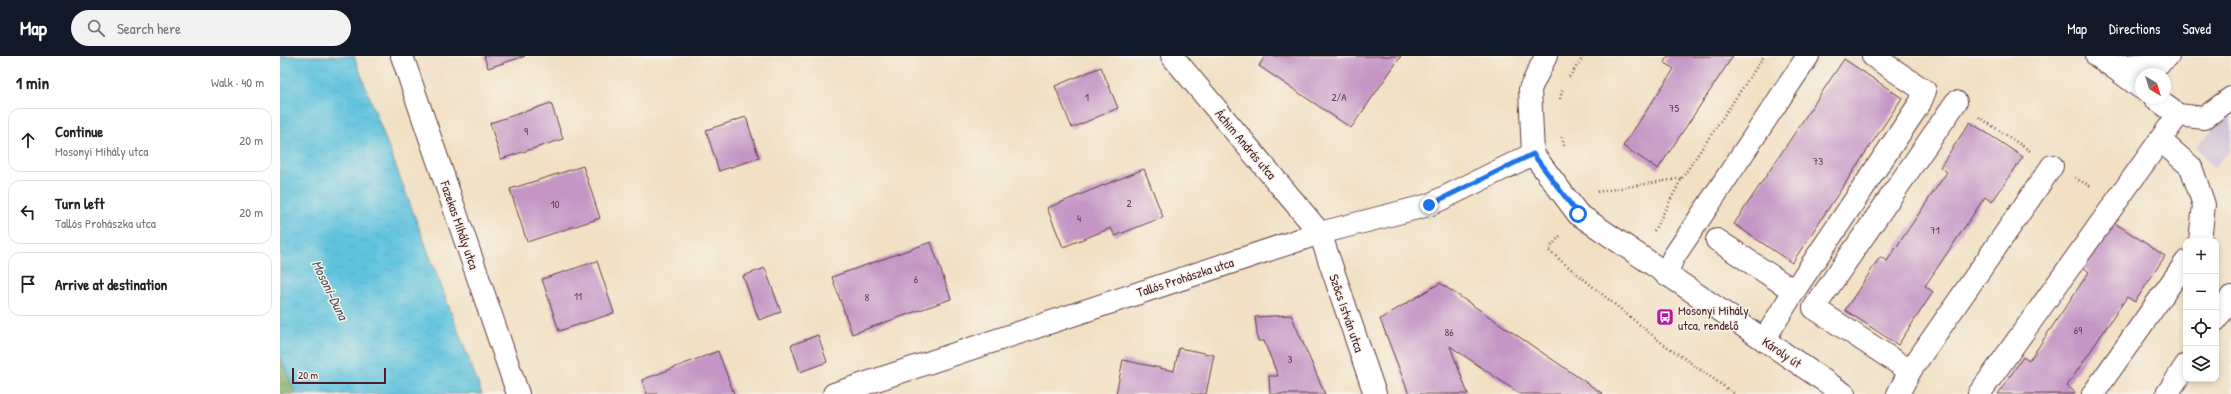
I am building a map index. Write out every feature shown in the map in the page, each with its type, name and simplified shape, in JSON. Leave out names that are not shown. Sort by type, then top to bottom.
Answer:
[{"type":"street","name":"Fazekas Mihály utca","points":[[402,56],[518,394]]},
{"type":"street","name":"Áchim András utca","points":[[1172,56],[1320,233]]},
{"type":"street","points":[[1533,154],[1530,89],[1546,56]]},
{"type":"street","points":[[1666,275],[1673,258],[1808,56]]},
{"type":"street","points":[[1764,340],[1794,292],[1920,103],[1925,92],[1873,56]]},
{"type":"street","points":[[2105,61],[2159,63],[2168,56]]},
{"type":"street","points":[[2105,61],[2135,84]]},
{"type":"street","points":[[2163,104],[2178,115],[2204,118],[2231,98]]},
{"type":"street","points":[[1910,371],[1814,308],[1956,102]]},
{"type":"street","points":[[1979,394],[2178,115]]},
{"type":"street","points":[[2160,140],[2191,167],[2204,205],[2200,238]]},
{"type":"street","name":"Tallós Prohászka utca","points":[[834,394],[1320,233],[1429,205],[1533,154]]},
{"type":"street","name":"Károly út","points":[[1533,154],[1578,214],[1640,258],[1844,394]]},
{"type":"street","points":[[1898,394],[1910,371],[2052,166]]},
{"type":"street","name":"Szőcs István utca","points":[[1320,233],[1375,394]]},
{"type":"street","points":[[1717,240],[1794,292]]},
{"type":"street","points":[[2093,394],[2183,266]]},
{"type":"street","points":[[2219,315],[2231,297]]},
{"type":"street","points":[[2167,394],[2183,370]]},
{"type":"path","points":[[1559,107],[1559,100],[1566,81],[1584,56]]},
{"type":"path","points":[[1640,258],[1682,178],[1764,56]]},
{"type":"path","points":[[1956,102],[2052,166],[2117,201]]},
{"type":"path","points":[[1560,133],[1566,152]]},
{"type":"path","points":[[1682,178],[1594,193],[1548,250],[1662,343],[1735,394]]},
{"type":"shaded area","points":[[2231,111],[2231,150],[2214,168],[2196,147]]},
{"type":"green space","points":[[280,357],[296,394],[280,394]]},
{"type":"water","name":"Mosoni-Duna","points":[[280,56],[354,56],[482,394],[296,394],[280,357]]},
{"type":"building","points":[[484,56],[525,56],[488,68]]},
{"type":"building","points":[[1265,56],[1401,56],[1351,128],[1259,66]]},
{"type":"building","points":[[1668,56],[1733,56],[1658,169],[1623,146],[1674,69],[1664,62]]},
{"type":"building","points":[[1844,59],[1902,98],[1792,263],[1734,224]]},
{"type":"building","points":[[1101,67],[1118,108],[1072,128],[1055,86]]},
{"type":"building","points":[[551,103],[563,139],[501,159],[490,123]]},
{"type":"building","points":[[746,117],[759,158],[719,171],[706,130]]},
{"type":"building","points":[[1970,122],[2023,157],[1992,202],[1985,197],[1925,286],[1933,292],[1898,345],[1845,310],[1880,257],[1887,261],[1947,172],[1940,167]]},
{"type":"building","points":[[583,166],[600,218],[527,242],[510,189]]},
{"type":"building","points":[[1144,169],[1163,217],[1115,236],[1111,228],[1063,247],[1047,208]]},
{"type":"building","points":[[2113,222],[2165,256],[2135,302],[2127,297],[2067,386],[2075,392],[2074,394],[1998,394],[2023,357],[2029,361],[2089,272],[2083,267]]},
{"type":"building","points":[[931,242],[951,299],[852,334],[832,277]]},
{"type":"building","points":[[597,261],[614,313],[559,331],[542,279]]},
{"type":"building","points":[[765,268],[781,312],[759,320],[743,276]]},
{"type":"building","points":[[1440,283],[1603,394],[1520,394],[1450,346],[1468,394],[1409,394],[1380,319]]},
{"type":"building","points":[[1291,315],[1325,394],[1270,394],[1269,376],[1278,376],[1264,341],[1258,341],[1255,317]]},
{"type":"building","points":[[818,335],[827,362],[800,372],[791,345]]},
{"type":"building","points":[[1179,348],[1214,355],[1206,394],[1116,394],[1123,360],[1174,371]]},
{"type":"building","points":[[718,351],[734,394],[647,394],[642,380]]},
{"type":"place","name":"Mosonyi Mihály utca, rendelő","points":[[1665,317]]},
{"type":"route","points":[[1429,205],[1533,154],[1578,214]]}]
